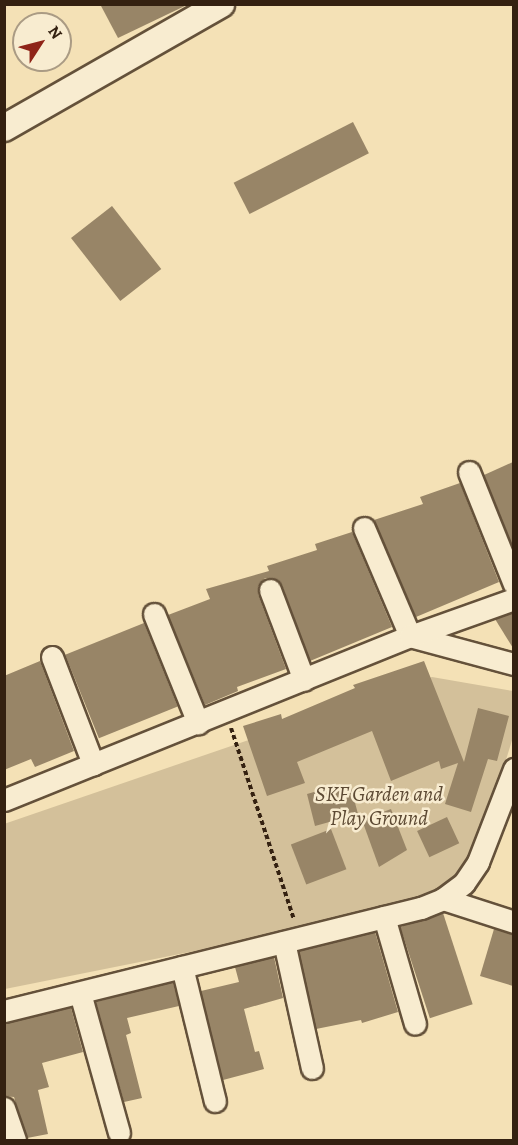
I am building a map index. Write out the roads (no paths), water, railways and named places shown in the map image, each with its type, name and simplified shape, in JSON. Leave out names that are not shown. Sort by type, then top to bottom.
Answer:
[{"type":"street","points":[[4,128],[221,4]]},
{"type":"street","points":[[469,472],[513,584]]},
{"type":"street","points":[[364,528],[410,636]]},
{"type":"street","points":[[270,590],[304,680]]},
{"type":"street","points":[[4,800],[410,636],[513,599]]},
{"type":"street","points":[[154,614],[198,723]]},
{"type":"street","points":[[410,636],[513,664]]},
{"type":"street","points":[[52,657],[93,765]]},
{"type":"street","points":[[4,1011],[384,917],[443,899],[464,883],[478,862],[507,803],[513,769]]},
{"type":"street","points":[[443,899],[513,922]]},
{"type":"street","points":[[384,917],[415,1024]]},
{"type":"street","points":[[292,940],[312,1068]]},
{"type":"street","points":[[182,968],[215,1101]]},
{"type":"street","points":[[80,993],[119,1133]]},
{"type":"street","points":[[4,1108],[15,1140]]},
{"type":"park label","name":"SKF Garden and Play Ground","points":[[379,806]]}]
